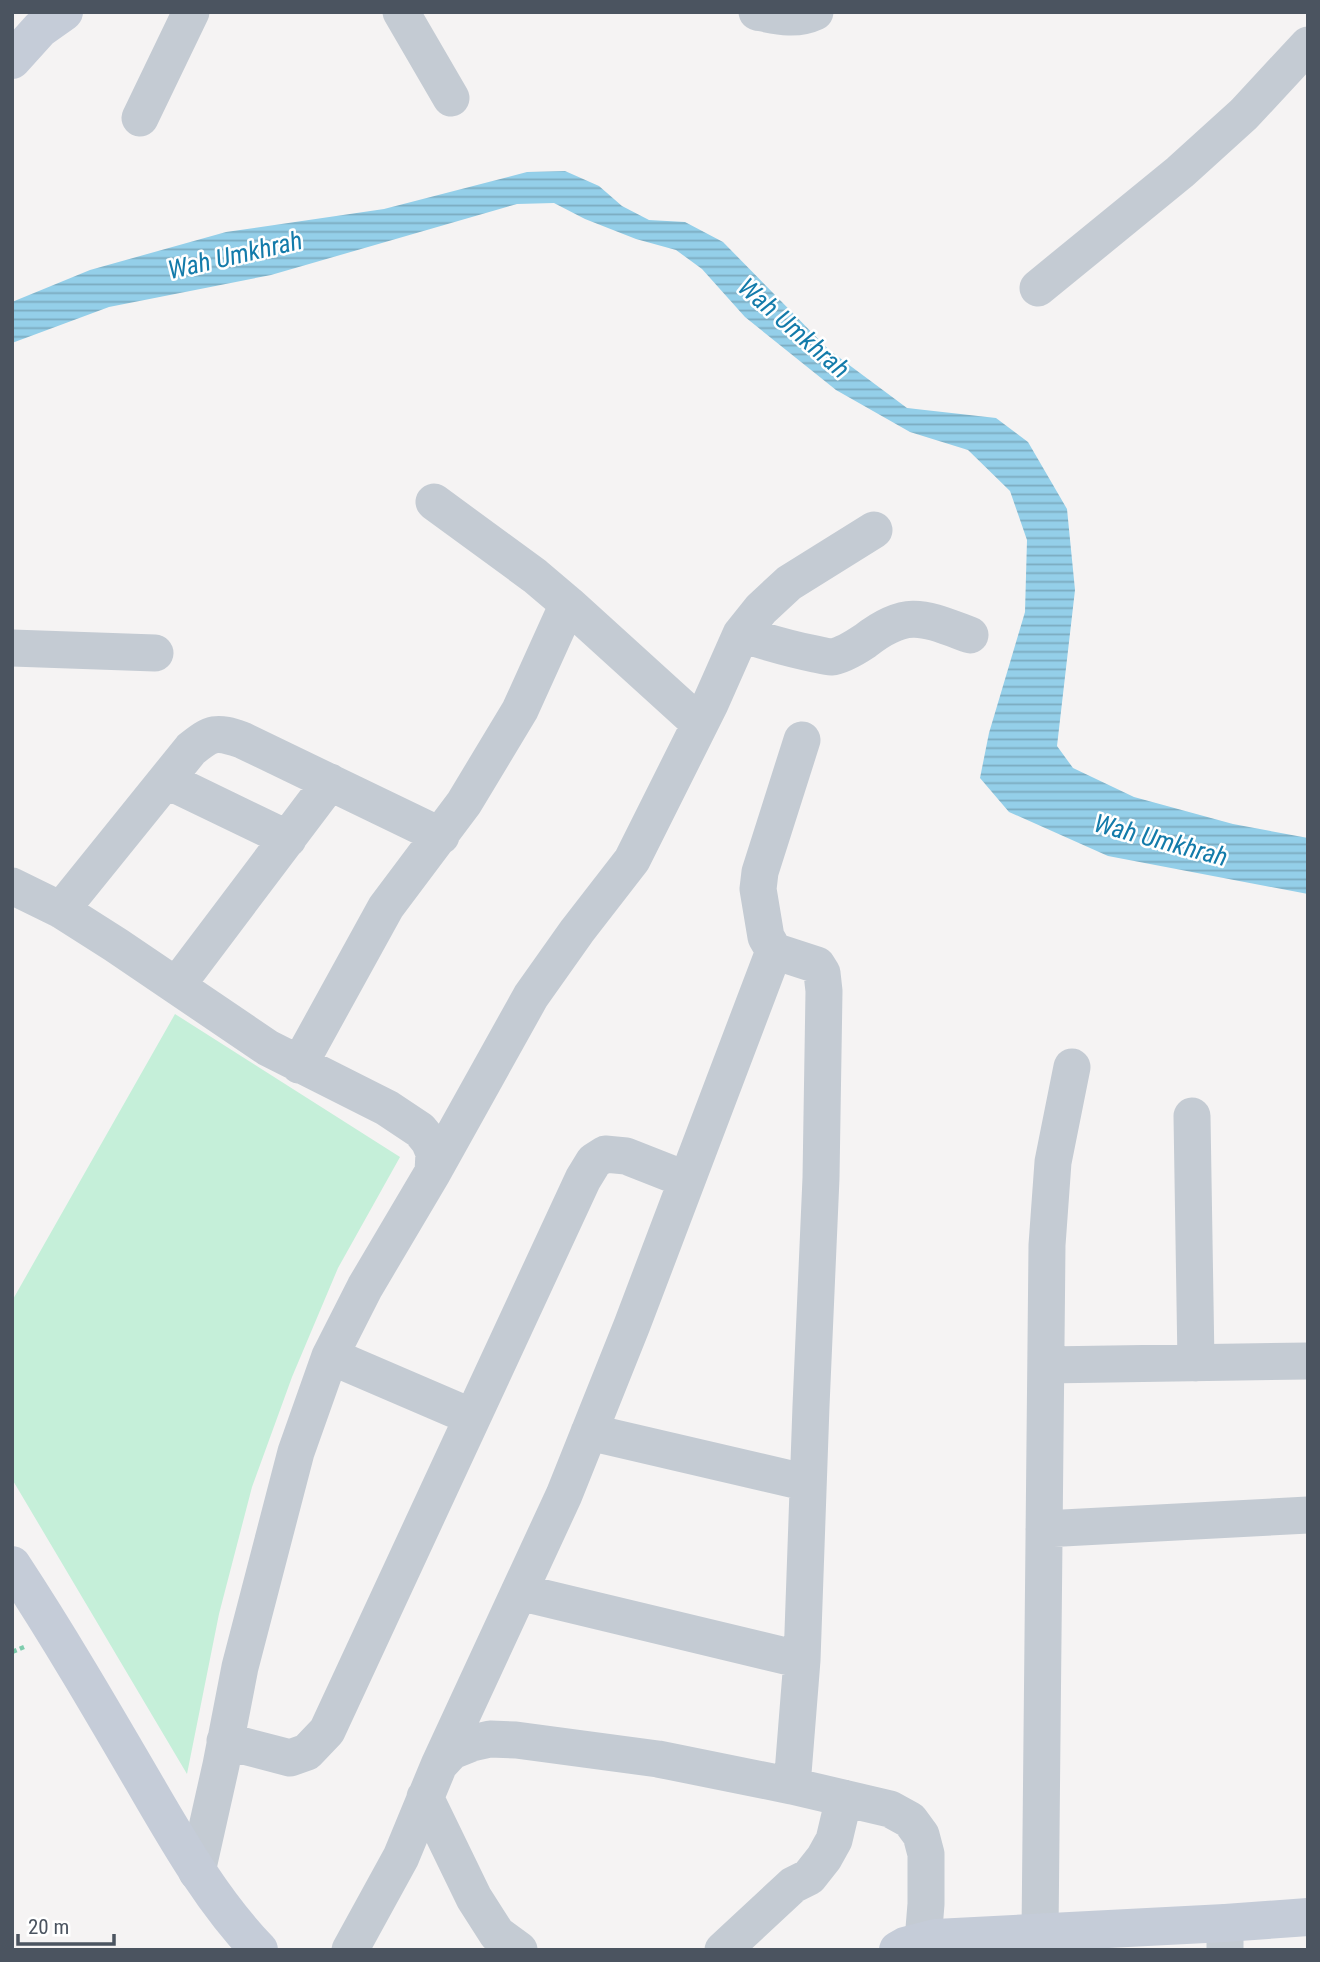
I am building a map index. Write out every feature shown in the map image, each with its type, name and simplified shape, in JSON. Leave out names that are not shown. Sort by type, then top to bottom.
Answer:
[{"type":"street","points":[[12,60],[40,29],[64,12]]},
{"type":"street","points":[[140,118],[191,12]]},
{"type":"street","points":[[401,12],[451,98]]},
{"type":"street","points":[[757,12],[781,17],[801,17],[815,12]]},
{"type":"street","points":[[1038,288],[1180,172],[1244,114],[1308,45]]},
{"type":"street","points":[[434,502],[535,576],[699,723]]},
{"type":"street","points":[[197,1872],[240,1667],[296,1452],[330,1356],[365,1287],[531,996],[632,860],[741,634],[761,609],[789,583],[874,530]]},
{"type":"street","points":[[299,1065],[386,907],[464,803],[520,710],[568,604]]},
{"type":"street","points":[[741,634],[791,649],[832,657],[856,648],[896,621],[931,621],[971,635]]},
{"type":"street","points":[[12,648],[155,653]]},
{"type":"street","points":[[61,910],[191,749],[206,737],[222,733],[242,740],[441,836]]},
{"type":"street","points":[[792,1786],[802,1660],[821,1178],[824,991],[822,973],[817,965],[774,951],[766,937],[758,889],[760,872],[802,740]]},
{"type":"street","points":[[166,780],[288,839]]},
{"type":"street","points":[[177,985],[330,782]]},
{"type":"street","points":[[12,886],[61,910],[177,985],[241,1031],[299,1065],[387,1108],[420,1130],[434,1153],[433,1172]]},
{"type":"street","points":[[350,1950],[401,1857],[432,1781],[564,1495],[774,951]]},
{"type":"street","points":[[1040,1933],[1047,1245],[1053,1162],[1072,1067]]},
{"type":"street","points":[[1192,1116],[1196,1363]]},
{"type":"street","points":[[225,1741],[290,1758],[307,1752],[327,1731],[583,1179],[594,1161],[605,1154],[626,1156],[687,1181]]},
{"type":"street","points":[[330,1356],[472,1418]]},
{"type":"street","points":[[1046,1365],[1308,1361]]},
{"type":"street","points":[[589,1432],[808,1483]]},
{"type":"street","points":[[1044,1529],[1308,1515]]},
{"type":"street","points":[[12,1565],[64,1646],[197,1872],[242,1932],[259,1950]]},
{"type":"street","points":[[519,1592],[802,1660]]},
{"type":"street","points":[[432,1781],[452,1751],[490,1739],[516,1740],[658,1759],[890,1809],[910,1820],[921,1835],[926,1854],[926,1904],[910,1945]]},
{"type":"street","points":[[432,1781],[474,1898],[497,1934],[519,1950]]},
{"type":"street","points":[[723,1950],[793,1885],[809,1877],[834,1840],[844,1798]]},
{"type":"street","points":[[910,1945],[936,1938],[1040,1933],[1225,1936],[1308,1916]]},
{"type":"green space","points":[[175,1014],[400,1157],[338,1268],[292,1377],[252,1487],[219,1614],[187,1774],[12,1479],[12,1301]]},
{"type":"water","name":"Wah Umkhrah","points":[[565,171],[599,186],[622,206],[649,220],[685,222],[723,242],[829,350],[907,408],[996,418],[1028,442],[1067,509],[1075,590],[1057,746],[1073,768],[1134,797],[1233,824],[1308,838],[1308,894],[1108,856],[1009,812],[980,778],[989,733],[1025,612],[1027,540],[1010,491],[968,450],[910,432],[836,390],[745,317],[702,269],[676,250],[636,239],[585,219],[554,203],[517,204],[271,275],[109,307],[12,343],[12,302],[90,270],[226,232],[384,209],[527,172]]}]
